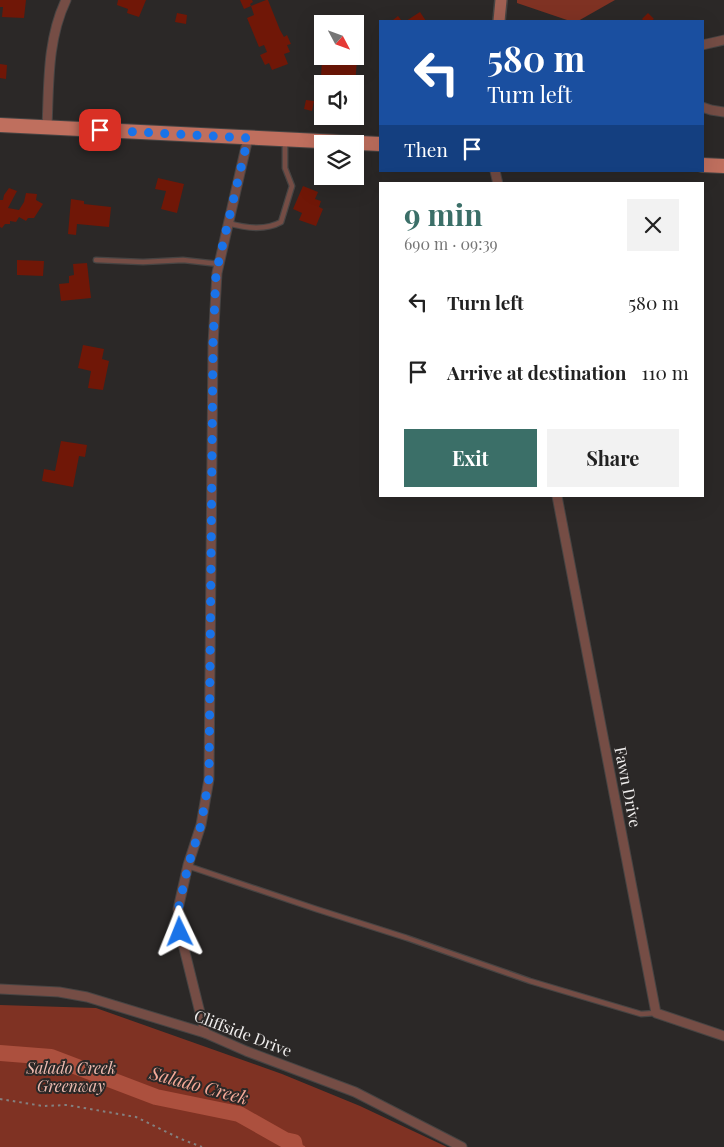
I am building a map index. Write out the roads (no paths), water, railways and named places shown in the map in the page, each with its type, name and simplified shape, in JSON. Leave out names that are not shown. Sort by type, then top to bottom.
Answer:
[{"type":"main road","points":[[499,20],[500,0]]},
{"type":"main road","points":[[0,126],[379,144]]},
{"type":"main road","points":[[704,165],[724,166]]},
{"type":"street","points":[[47,127],[50,63],[55,28],[66,0]]},
{"type":"street","points":[[704,45],[724,40]]},
{"type":"street","points":[[704,108],[724,112]]},
{"type":"street","points":[[205,1032],[180,932],[178,910],[188,866],[201,825],[209,778],[213,344],[216,273],[248,138]]},
{"type":"street","name":"Fawn Drive","points":[[557,497],[656,1013]]},
{"type":"street","name":"Cliffside Drive","points":[[0,989],[59,992],[87,996],[205,1032],[246,1051],[355,1092],[462,1147]]},
{"type":"street","points":[[656,1013],[724,1036]]},
{"type":"lane","points":[[228,222],[246,228],[275,226],[281,222],[292,186],[285,168],[285,139]]},
{"type":"lane","points":[[96,260],[143,262],[183,260],[219,264]]},
{"type":"lane","points":[[188,866],[407,938],[530,981],[641,1014],[656,1013]]},
{"type":"waterway","name":"Salado Creek","points":[[0,1053],[51,1057],[156,1097],[239,1114],[285,1140],[294,1142],[295,1147]]},
{"type":"waterway","points":[[294,1142],[304,1147]]},
{"type":"park label","name":"Salado Creek Greenway","points":[[71,1077]]}]
